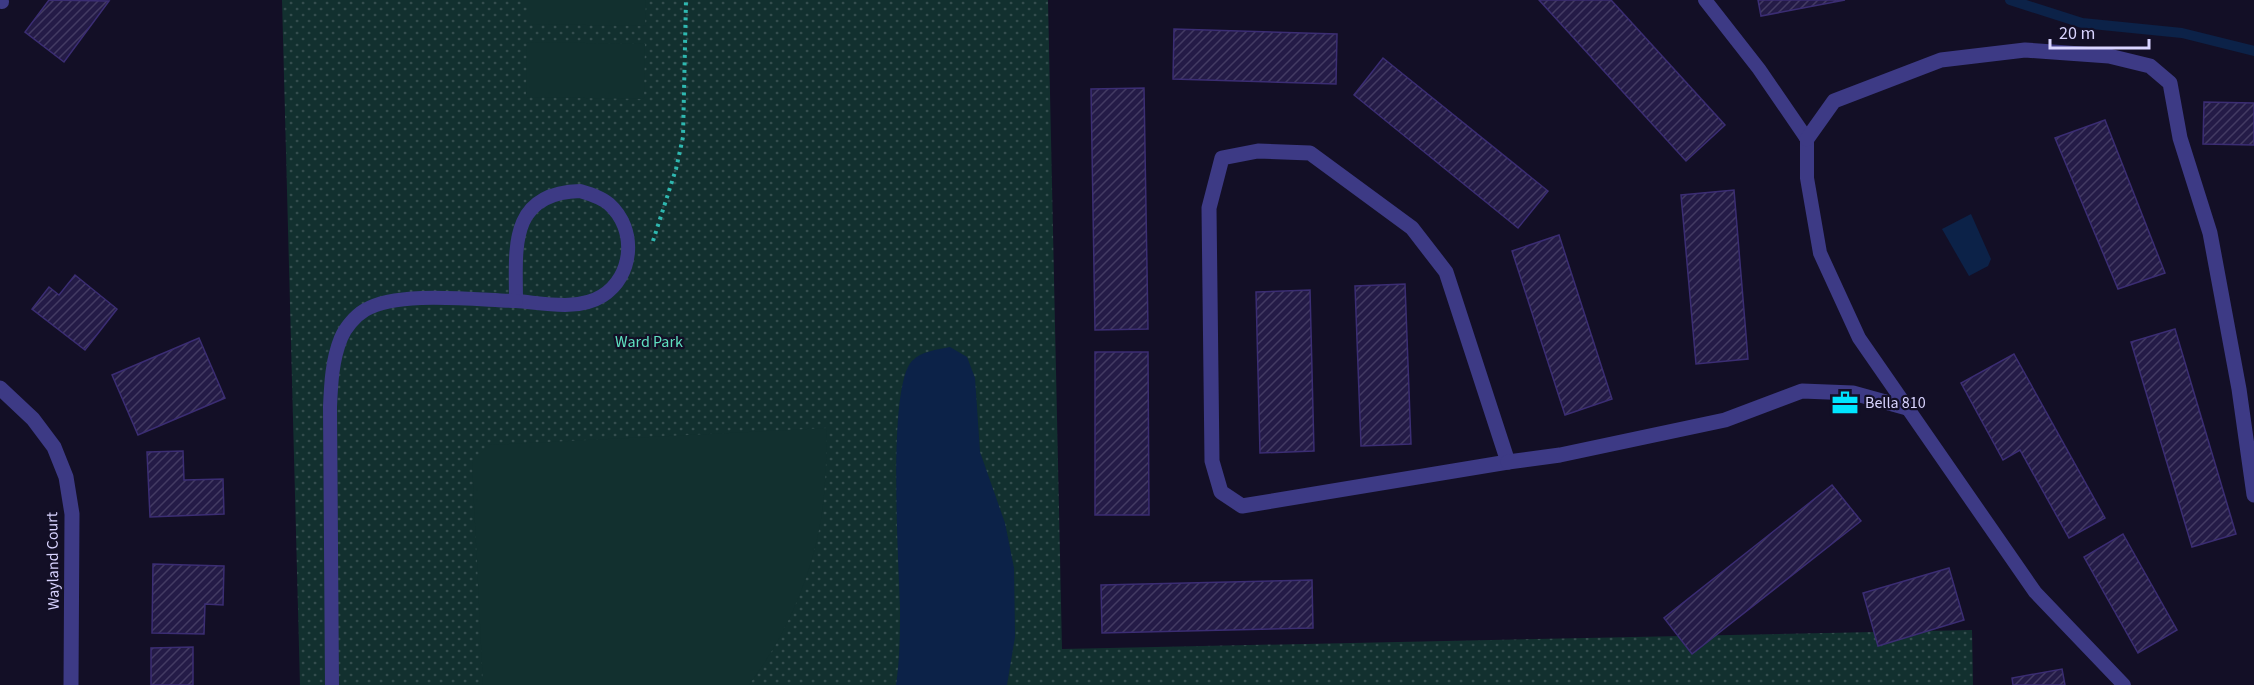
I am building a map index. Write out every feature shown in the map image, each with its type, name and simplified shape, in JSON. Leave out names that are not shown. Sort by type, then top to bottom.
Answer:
[{"type":"street","points":[[1807,139],[1834,100],[1941,60],[2025,50],[2109,56],[2150,66],[2170,83],[2180,138],[2210,233],[2239,389],[2254,495]]},
{"type":"street","points":[[1508,462],[1446,272],[1412,228],[1310,153],[1258,152],[1222,158],[1209,208],[1212,461],[1221,492],[1242,506],[1560,455],[1725,420],[1802,392],[1853,393],[1907,408]]},
{"type":"street","name":"Wayland Court","points":[[0,388],[33,419],[54,447],[66,477],[72,514],[71,685]]},
{"type":"lane","points":[[1705,0],[1759,69],[1807,139],[1807,178],[1820,253],[1859,338],[2035,592],[2124,685]]},
{"type":"lane","points":[[333,685],[330,406],[331,380],[341,337],[365,310],[384,303],[432,298],[570,304],[587,302],[602,296],[614,286],[623,273],[628,259],[629,243],[619,215],[595,196],[580,191],[548,196],[535,205],[518,232],[516,301]]},
{"type":"path","points":[[629,243],[652,244],[681,153],[684,127],[686,0]]},
{"type":"green space","name":"Ward Park","points":[[282,0],[1048,0],[1062,649],[1972,630],[1973,685],[300,685]]},
{"type":"green space","points":[[528,0],[646,0],[645,26],[528,24]]},
{"type":"green space","points":[[527,42],[645,44],[644,99],[526,97]]},
{"type":"green space","points":[[827,428],[823,505],[808,571],[783,631],[749,685],[483,685],[472,462],[489,445]]},
{"type":"water","points":[[1971,214],[1991,259],[1988,266],[1969,276],[1942,229]]},
{"type":"water","points":[[950,347],[967,357],[975,378],[980,452],[1005,523],[1014,568],[1015,637],[1007,685],[896,685],[900,626],[896,478],[899,404],[904,377],[912,361],[925,353]]},
{"type":"building","points":[[49,0],[109,1],[64,62],[25,32]]},
{"type":"building","points":[[1539,0],[1611,0],[1725,125],[1686,161]]},
{"type":"building","points":[[1758,0],[1845,0],[1761,16]]},
{"type":"building","points":[[1174,29],[1337,34],[1336,84],[1173,79]]},
{"type":"building","points":[[1383,58],[1548,191],[1518,228],[1354,95]]},
{"type":"building","points":[[1144,88],[1148,329],[1095,330],[1091,89]]},
{"type":"building","points":[[2204,102],[2254,103],[2254,145],[2203,144]]},
{"type":"building","points":[[2105,120],[2165,273],[2118,289],[2055,138]]},
{"type":"building","points":[[1734,190],[1748,359],[1696,364],[1681,195]]},
{"type":"building","points":[[1559,235],[1612,399],[1565,415],[1512,251]]},
{"type":"building","points":[[75,275],[117,309],[85,350],[32,309],[49,287],[59,295]]},
{"type":"building","points":[[1405,284],[1411,444],[1361,446],[1355,286]]},
{"type":"building","points":[[1310,290],[1314,451],[1260,453],[1256,292]]},
{"type":"building","points":[[2175,329],[2236,534],[2192,547],[2131,342]]},
{"type":"building","points":[[199,338],[225,398],[138,435],[112,375]]},
{"type":"building","points":[[1095,352],[1148,352],[1149,515],[1095,515]]},
{"type":"building","points":[[2014,354],[2105,518],[2069,538],[2020,450],[2003,460],[1961,383]]},
{"type":"building","points":[[183,451],[184,480],[223,479],[224,514],[150,517],[147,452]]},
{"type":"building","points":[[1832,485],[1861,521],[1692,654],[1664,618]]},
{"type":"building","points":[[2123,534],[2177,630],[2138,653],[2084,557]]},
{"type":"building","points":[[153,564],[224,566],[223,605],[205,604],[204,634],[152,633]]},
{"type":"building","points":[[1949,568],[1964,620],[1878,646],[1863,593]]},
{"type":"building","points":[[1312,580],[1313,628],[1102,633],[1101,585]]},
{"type":"building","points":[[193,647],[193,685],[151,685],[151,648]]},
{"type":"building","points":[[2062,669],[2065,685],[2013,685],[2012,678]]},
{"type":"waterway","points":[[2010,0],[2082,23],[2182,33],[2254,51]]},
{"type":"place","name":"Bella 810","points":[[1845,403]]}]
